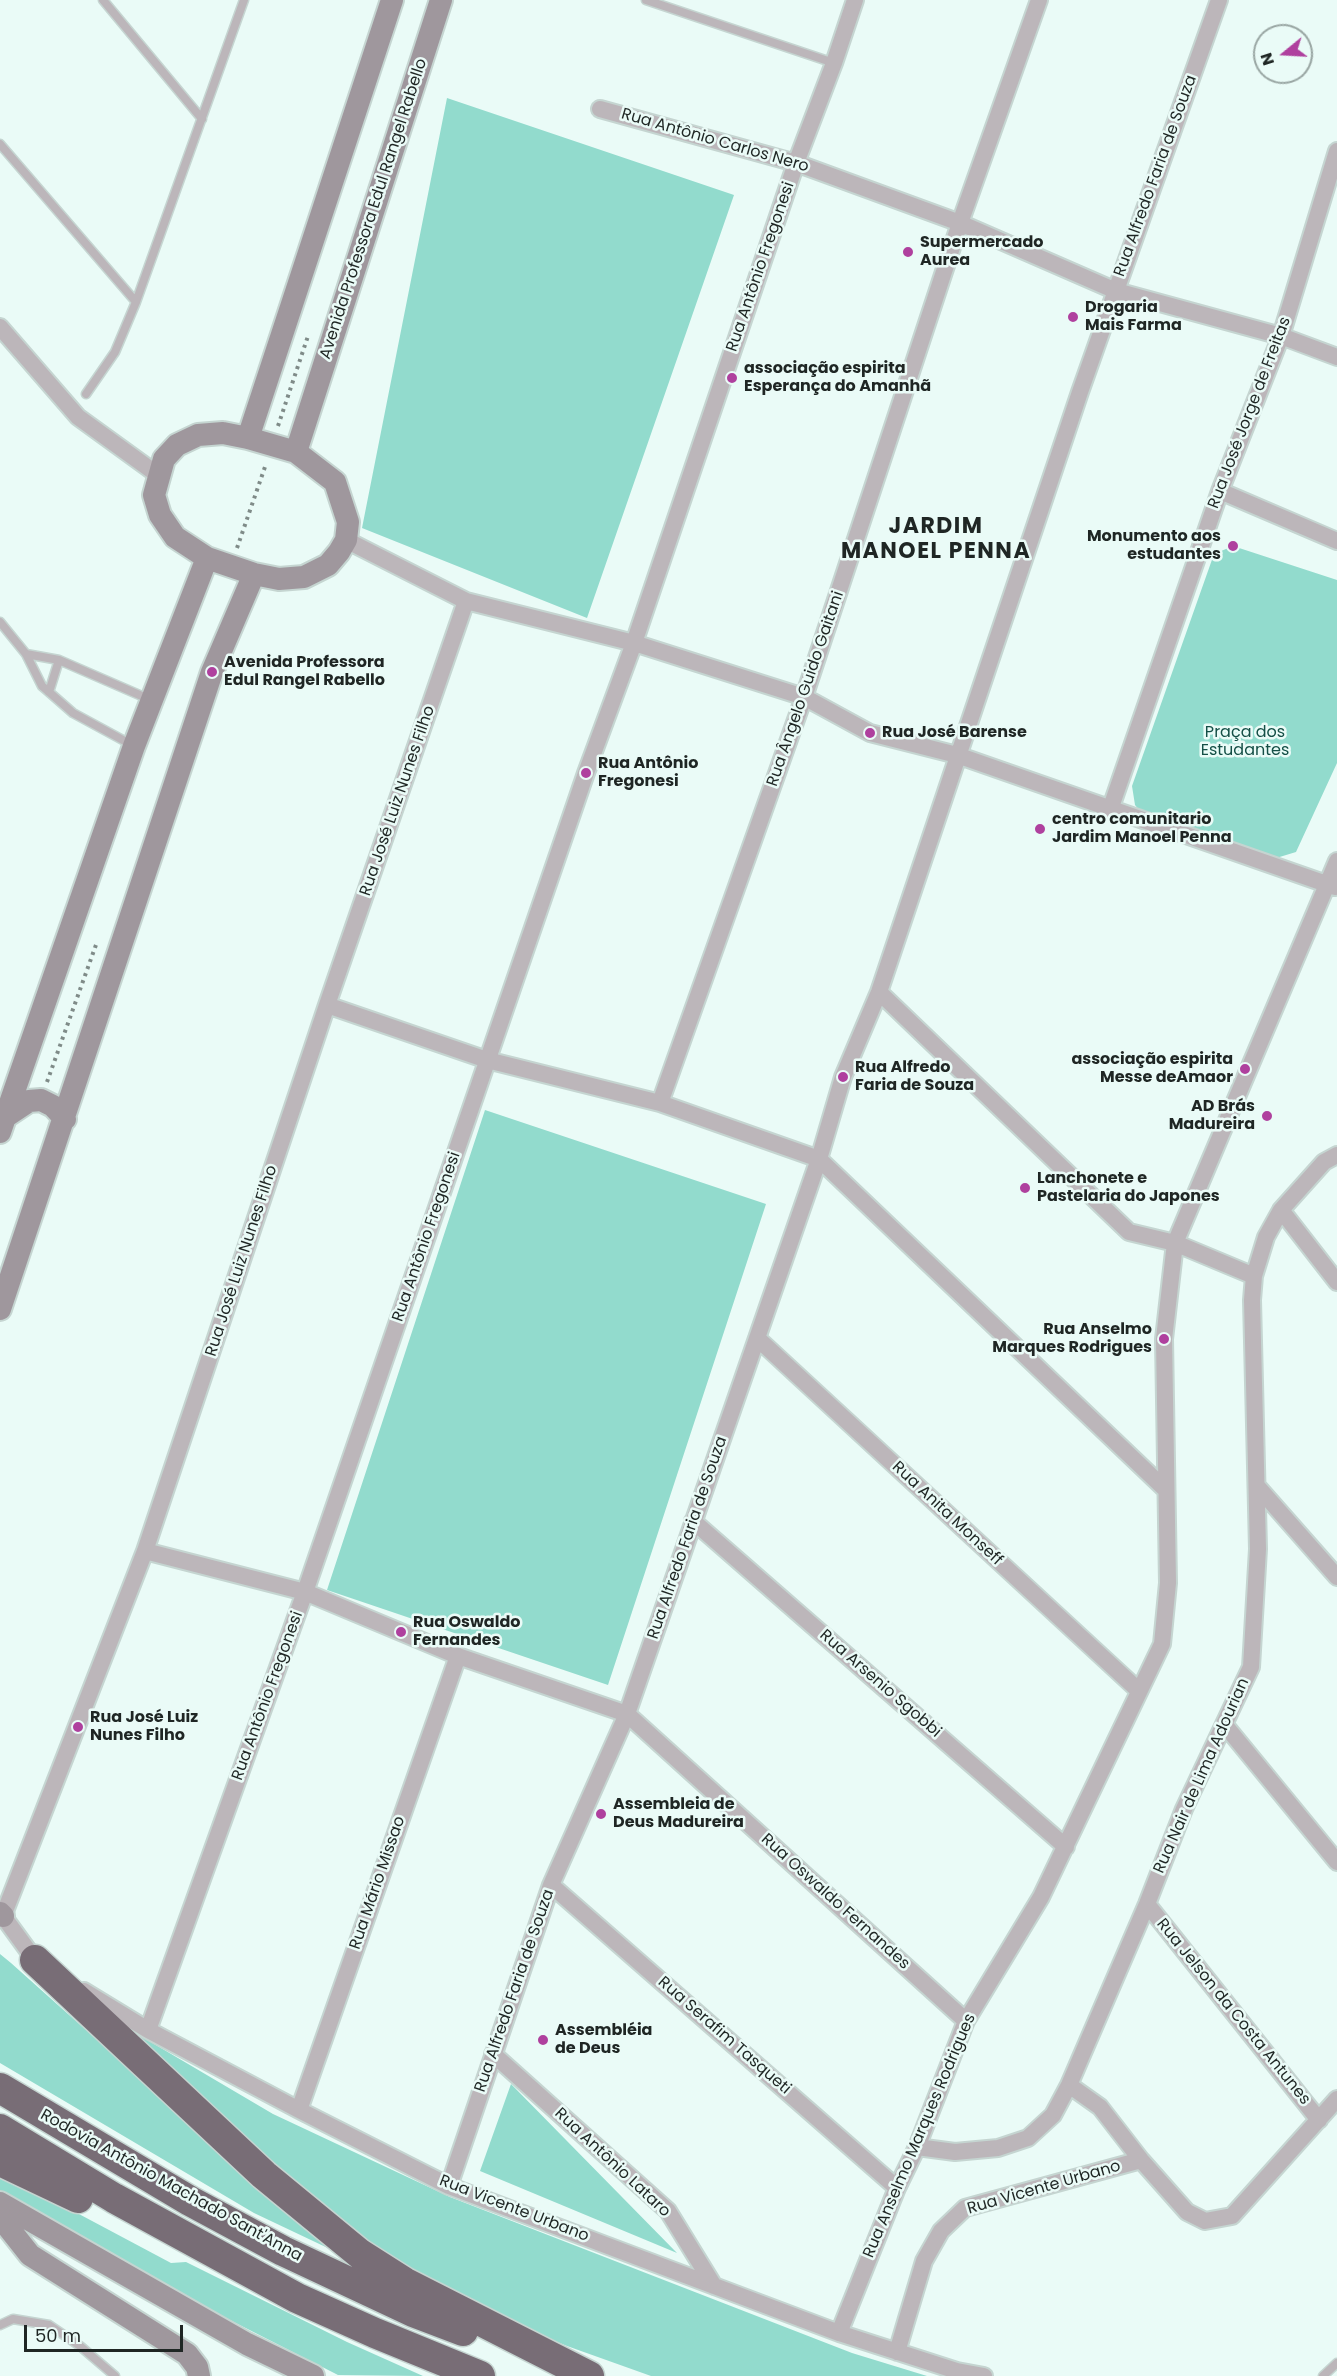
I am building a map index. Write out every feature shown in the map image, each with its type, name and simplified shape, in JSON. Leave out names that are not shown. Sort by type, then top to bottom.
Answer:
[{"type":"highway","points":[[35,1960],[264,2175],[360,2254],[404,2282],[589,2376]]},
{"type":"highway","name":"Rodovia Antônio Machado Sant'Anna","points":[[0,2088],[180,2195],[283,2252],[413,2312],[578,2376]]},
{"type":"highway","points":[[0,2128],[114,2198],[297,2298]]},
{"type":"highway","points":[[0,2161],[140,2229],[480,2376]]},
{"type":"main road","points":[[248,438],[392,0]]},
{"type":"main road","name":"Avenida Professora Edul Rangel Rabello","points":[[296,452],[441,0]]},
{"type":"main road","points":[[223,434],[248,438],[296,452],[335,482],[348,522],[346,540],[339,552],[328,565],[304,577],[279,579],[254,574],[207,558],[175,537],[160,515],[154,495],[164,459],[177,445],[198,435],[223,434]]},
{"type":"main road","points":[[2,1124],[134,746],[207,558]]},
{"type":"main road","points":[[0,1310],[212,672],[254,574]]},
{"type":"main road","points":[[2,1124],[29,1101],[41,1100],[56,1109],[65,1119]]},
{"type":"main road","points":[[0,2204],[247,2344],[313,2376]]},
{"type":"main road","points":[[0,2217],[30,2255],[187,2354],[194,2362],[199,2376]]},
{"type":"street","name":"Rua Antônio Fregonesi","points":[[148,2030],[305,1592],[586,773],[634,643],[796,162],[834,63],[855,0]]},
{"type":"street","name":"Rua Ângelo Guido Gaitani","points":[[660,1103],[804,697],[960,224],[1039,0]]},
{"type":"street","name":"Rua Alfredo Faria de Souza","points":[[449,2186],[551,1885],[627,1714],[819,1159],[843,1077],[879,992],[957,755],[1116,291],[1219,0]]},
{"type":"street","name":"Rua Antônio Carlos Nero","points":[[600,109],[796,162],[960,224],[1116,291],[1281,336],[1337,357]]},
{"type":"street","name":"Rua José Jorge de Freitas","points":[[1110,810],[1220,491],[1281,336],[1332,180],[1337,151]]},
{"type":"street","points":[[0,327],[78,417],[158,476]]},
{"type":"street","points":[[1220,491],[1337,542]]},
{"type":"street","points":[[346,540],[466,601],[634,643],[804,697],[870,733],[957,755],[1332,886]]},
{"type":"street","name":"Rua José Luiz Nunes Filho","points":[[2,1914],[145,1551],[327,1005],[466,601]]},
{"type":"street","name":"Rua Anselmo Marques Rodrigues","points":[[838,2333],[897,2188],[917,2147],[966,2021],[1041,1897],[1138,1690],[1162,1644],[1168,1583],[1164,1340],[1175,1243],[1332,886],[1337,861]]},
{"type":"street","points":[[879,992],[1129,1232],[1175,1243],[1254,1276]]},
{"type":"street","points":[[327,1005],[487,1060],[660,1103],[819,1159],[1166,1490]]},
{"type":"street","name":"Rua Nair de Lima Adourian","points":[[917,2147],[955,2152],[998,2148],[1028,2138],[1053,2115],[1069,2085],[1147,1904],[1184,1809],[1251,1667],[1258,1549],[1252,1300],[1254,1276],[1266,1237],[1281,1210],[1324,1162],[1337,1155]]},
{"type":"street","points":[[1281,1210],[1337,1282]]},
{"type":"street","name":"Rua Anita Monseff","points":[[757,1338],[1138,1690]]},
{"type":"street","points":[[1257,1486],[1337,1576]]},
{"type":"street","name":"Rua Arsenio Sgobbi","points":[[693,1521],[1066,1847]]},
{"type":"street","name":"Rua Oswaldo Fernandes","points":[[145,1551],[305,1592],[458,1656],[627,1714],[966,2021]]},
{"type":"street","name":"Rua Mário Missao","points":[[298,2110],[458,1656]]},
{"type":"street","points":[[1224,1724],[1337,1862]]},
{"type":"street","name":"Rua Serafim Tasqueti","points":[[551,1885],[897,2188]]},
{"type":"street","name":"Rua Jelson da Costa Antunes","points":[[1147,1904],[1319,2120]]},
{"type":"street","points":[[2,1914],[35,1960]]},
{"type":"street","name":"Rua Vicente Urbano","points":[[35,1960],[148,2030],[298,2110],[449,2186],[838,2333],[957,2370],[984,2376]]},
{"type":"street","name":"Rua Antônio Lataro","points":[[493,2054],[668,2211],[714,2286]]},
{"type":"street","points":[[1069,2085],[1100,2107],[1141,2160],[1187,2212],[1205,2221],[1232,2216],[1337,2099]]},
{"type":"street","name":"Rua Vicente Urbano","points":[[897,2352],[924,2260],[941,2231],[966,2208],[1141,2160]]},
{"type":"lane","points":[[103,0],[202,119]]},
{"type":"lane","points":[[86,394],[115,352],[136,302],[244,0]]},
{"type":"lane","points":[[646,0],[834,63]]},
{"type":"lane","points":[[0,144],[136,302]]},
{"type":"lane","points":[[0,622],[26,654],[42,686],[73,713],[134,746]]},
{"type":"lane","points":[[26,654],[59,660],[152,700]]},
{"type":"lane","points":[[49,692],[59,660]]},
{"type":"lane","points":[[0,2325],[13,2319],[49,2325],[80,2346],[115,2376]]},
{"type":"lane","points":[[1323,2376],[1337,2363]]},
{"type":"green space","points":[[447,98],[734,195],[587,618],[362,528]]},
{"type":"green space","name":"Praça dos Estudantes","points":[[1233,546],[1337,580],[1337,763],[1296,852],[1273,859],[1144,816],[1135,805],[1132,786],[1214,554]]},
{"type":"green space","points":[[485,1110],[766,1204],[608,1685],[327,1590]]},
{"type":"green space","points":[[0,1954],[332,2250],[254,2213],[0,2063]]},
{"type":"green space","points":[[127,2028],[273,2114],[450,2197],[852,2353],[927,2376],[651,2376],[567,2346],[475,2308],[423,2281],[337,2223]]},
{"type":"green space","points":[[511,2084],[677,2253],[480,2171]]},
{"type":"green space","points":[[0,2172],[171,2263],[186,2262],[347,2342],[423,2376],[338,2375],[161,2285],[0,2199]]},
{"type":"place","name":"Supermercado Aurea","points":[[908,252]]},
{"type":"place","name":"Drogaria Mais Farma","points":[[1073,317]]},
{"type":"place","name":"associação espirita Esperança do Amanhã","points":[[732,378]]},
{"type":"place","name":"Monumento aos estudantes","points":[[1233,546]]},
{"type":"place","name":"Avenida Professora Edul Rangel Rabello","points":[[212,672]]},
{"type":"place","name":"Rua José Barense","points":[[870,733]]},
{"type":"place","name":"Rua Antônio Fregonesi","points":[[586,773]]},
{"type":"place","name":"centro comunitario Jardim Manoel Penna","points":[[1040,829]]},
{"type":"place","name":"associação espirita Messe deAmaor","points":[[1245,1069]]},
{"type":"place","name":"Rua Alfredo Faria de Souza","points":[[843,1077]]},
{"type":"place","name":"AD Brás Madureira","points":[[1267,1116]]},
{"type":"place","name":"Lanchonete e Pastelaria do Japones","points":[[1025,1188]]},
{"type":"place","name":"Rua Anselmo Marques Rodrigues","points":[[1164,1339]]},
{"type":"place","name":"Rua Oswaldo Fernandes","points":[[401,1632]]},
{"type":"place","name":"Rua José Luiz Nunes Filho","points":[[78,1727]]},
{"type":"place","name":"Assembleia de Deus Madureira","points":[[601,1814]]},
{"type":"place","name":"Assembléia de Deus","points":[[543,2040]]},
{"type":"district","name":"JARDIM MANOEL PENNA","points":[[936,540]]}]
